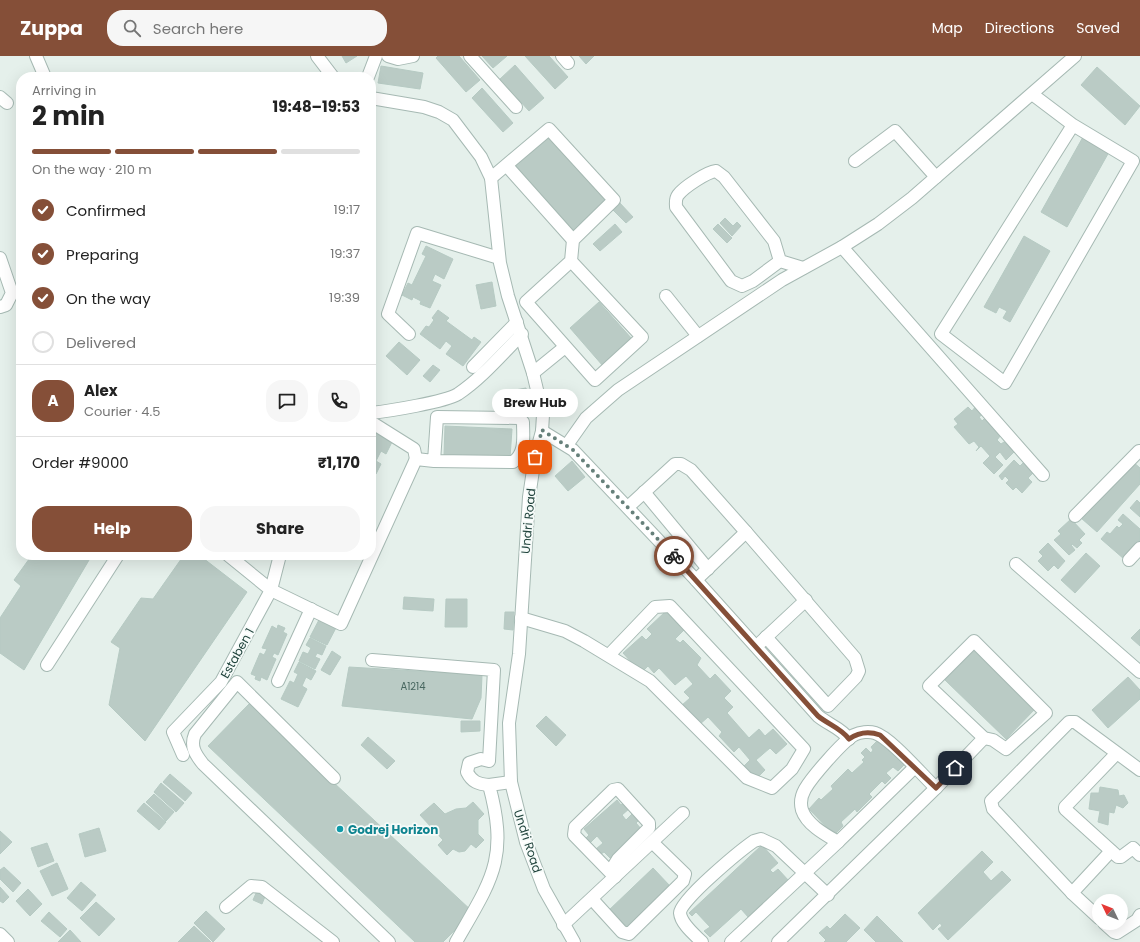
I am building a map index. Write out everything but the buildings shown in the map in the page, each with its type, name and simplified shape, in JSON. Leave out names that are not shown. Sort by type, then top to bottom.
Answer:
[{"type":"street","points":[[36,56],[43,72]]},
{"type":"street","points":[[317,56],[329,72]]},
{"type":"street","points":[[370,72],[376,56]]},
{"type":"street","points":[[388,56],[398,59],[413,56]]},
{"type":"street","points":[[470,56],[516,107]]},
{"type":"street","points":[[568,445],[586,418],[618,390],[803,268],[842,247],[878,224],[936,177],[1032,94],[1070,58]]},
{"type":"street","points":[[1032,94],[1073,125],[1133,161],[1005,383],[940,334],[1073,125]]},
{"type":"street","name":"Undri Road","points":[[376,99],[424,107],[439,112],[453,120],[481,157],[491,178],[499,258],[508,296],[522,334],[533,373],[543,415],[542,430],[535,457],[529,497],[519,654],[509,723],[511,782],[526,842],[544,889],[574,942]]},
{"type":"street","points":[[491,178],[549,129],[614,200],[573,240],[571,261],[526,302],[595,380],[642,337],[571,261]]},
{"type":"street","points":[[855,161],[895,131],[936,177]]},
{"type":"street","points":[[507,166],[573,240]]},
{"type":"street","points":[[716,171],[724,177],[774,241],[780,261],[753,281],[742,286],[737,284],[731,280],[676,207],[675,201],[678,195],[709,172],[716,171]]},
{"type":"street","points":[[409,334],[388,314],[417,233],[499,258]]},
{"type":"street","points":[[842,247],[1043,474]]},
{"type":"street","points":[[0,258],[12,293],[6,305],[0,307]]},
{"type":"street","points":[[780,261],[803,268]]},
{"type":"street","points":[[666,296],[698,336]]},
{"type":"street","points":[[473,367],[517,322]]},
{"type":"street","points":[[376,412],[446,400],[458,394],[481,376],[522,334]]},
{"type":"street","points":[[533,373],[565,347]]},
{"type":"street","points":[[416,459],[434,461],[513,462],[520,458],[523,450],[524,422],[519,418],[437,417],[434,461]]},
{"type":"street","points":[[376,425],[414,449],[416,459],[376,547]]},
{"type":"street","points":[[542,430],[568,445],[696,580],[818,716],[843,731],[849,739]]},
{"type":"street","points":[[1075,516],[1139,451],[1140,452]]},
{"type":"street","points":[[628,507],[675,464],[681,464],[691,470],[806,600],[855,658],[859,671],[856,677],[818,716]]},
{"type":"street","points":[[644,492],[708,569]]},
{"type":"street","points":[[696,580],[746,532]]},
{"type":"street","points":[[1129,560],[1140,548]]},
{"type":"street","points":[[46,665],[115,560]]},
{"type":"street","points":[[234,560],[272,590],[341,624],[370,560]]},
{"type":"street","points":[[272,590],[279,560]]},
{"type":"street","points":[[1016,564],[1140,672]]},
{"type":"street","name":"Estaben 1","points":[[183,756],[174,732],[221,682],[272,590]]},
{"type":"street","points":[[756,647],[806,600]]},
{"type":"street","points":[[521,618],[565,631],[610,655],[650,681],[748,778],[772,788],[792,769],[804,749],[670,606],[655,606],[610,655]]},
{"type":"street","points":[[278,681],[311,608]]},
{"type":"street","points":[[766,637],[828,706]]},
{"type":"street","points":[[974,641],[1046,713],[1006,749],[993,740],[984,738],[930,686],[974,641]]},
{"type":"street","points":[[372,660],[494,670],[489,761]]},
{"type":"street","points":[[334,778],[237,682],[195,734],[193,739],[194,750],[203,764],[389,942]]},
{"type":"street","points":[[1092,912],[1072,893],[993,809],[991,801],[1069,722],[1075,722],[1116,754],[1140,770]]},
{"type":"street","points":[[838,842],[808,820],[803,811],[801,800],[804,790],[812,780],[849,739],[855,735],[868,732],[880,735],[936,788]]},
{"type":"street","points":[[778,942],[828,895],[984,738]]},
{"type":"street","points":[[1116,754],[1065,807],[1066,812],[1119,858],[1133,848],[1140,855]]},
{"type":"street","points":[[511,758],[489,761],[481,759],[470,763],[467,772],[470,779],[477,784],[489,785],[511,782]]},
{"type":"street","points":[[731,942],[806,873],[915,768]]},
{"type":"street","points":[[456,942],[493,874],[497,859],[498,838],[496,811],[489,785]]},
{"type":"street","points":[[618,789],[649,823],[649,828],[618,859],[613,874],[574,835],[575,827],[613,790],[618,789]]},
{"type":"street","points":[[563,925],[592,899],[613,874],[653,843],[683,813]]},
{"type":"street","points":[[702,942],[683,921],[680,914],[681,907],[685,901],[746,847],[761,839],[776,846],[828,895]]},
{"type":"street","points":[[592,899],[622,932],[629,934],[683,881],[685,874],[653,843]]},
{"type":"street","points":[[1072,893],[1111,851]]},
{"type":"street","points":[[226,907],[251,886],[262,887],[334,942]]},
{"type":"street","points":[[1128,926],[1137,920],[1140,915]]},
{"type":"street","points":[[1112,930],[1117,933],[1122,930]]},
{"type":"street","points":[[0,934],[8,942]]},
{"type":"way so far","points":[[535,457],[542,430],[568,445],[674,556]]},
{"type":"place","name":"Brew Hub","points":[[535,457]]},
{"type":"place","name":"Godrej Horizon","points":[[340,829]]},
{"type":"route","points":[[674,556],[818,716],[835,728],[843,731],[849,739],[855,735],[868,732],[873,732],[880,735],[936,788],[955,768]]}]
